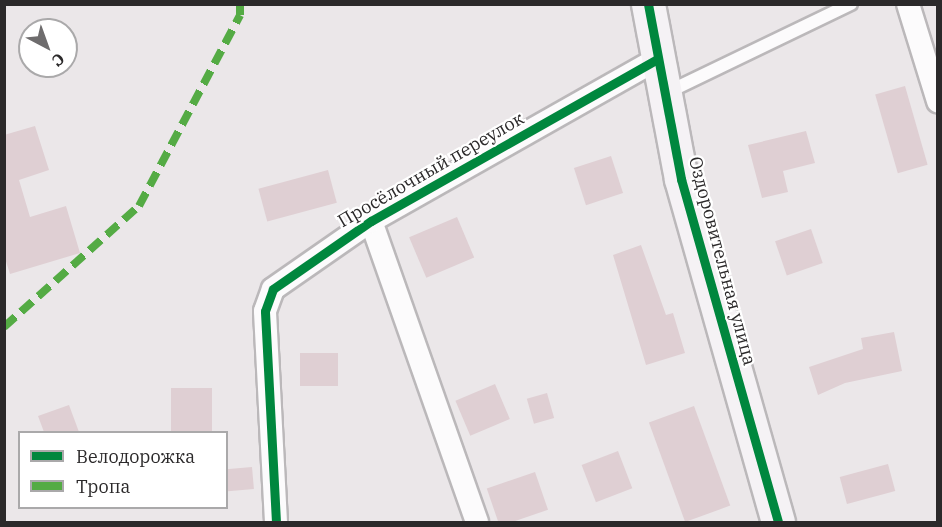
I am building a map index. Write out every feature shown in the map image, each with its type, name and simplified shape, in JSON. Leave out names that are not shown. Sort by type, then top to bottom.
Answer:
[{"type":"street","name":"Оздоровительная улица","points":[[648,4],[664,94],[713,302],[778,522]]},
{"type":"street","points":[[909,4],[938,101]]},
{"type":"street","name":"Просёлочный переулок","points":[[276,522],[265,311],[273,289],[371,221],[657,59]]},
{"type":"street","points":[[371,221],[477,522]]},
{"type":"lane","points":[[664,94],[850,4]]},
{"type":"building","points":[[905,86],[928,165],[898,173],[875,95]]},
{"type":"building","points":[[35,126],[49,170],[19,180],[30,217],[66,206],[80,253],[10,274],[4,255],[4,135]]},
{"type":"building","points":[[806,131],[815,163],[783,171],[788,192],[762,198],[748,145]]},
{"type":"building","points":[[611,156],[623,193],[586,205],[574,168]]},
{"type":"building","points":[[328,170],[337,203],[267,221],[258,189]]},
{"type":"building","points":[[457,217],[474,258],[426,278],[409,237]]},
{"type":"building","points":[[811,229],[823,263],[787,275],[775,241]]},
{"type":"building","points":[[641,245],[666,315],[673,313],[685,353],[646,365],[613,255]]},
{"type":"building","points":[[894,332],[902,371],[845,383],[818,395],[809,367],[863,349],[861,338]]},
{"type":"building","points":[[300,353],[338,353],[338,386],[300,386]]},
{"type":"building","points":[[495,384],[510,419],[470,436],[455,401]]},
{"type":"building","points":[[171,388],[212,388],[212,431],[171,431]]},
{"type":"building","points":[[547,393],[554,418],[534,424],[527,399]]},
{"type":"building","points":[[69,405],[79,431],[44,431],[38,416]]},
{"type":"building","points":[[694,406],[730,506],[685,522],[649,422]]},
{"type":"building","points":[[618,451],[632,488],[596,502],[582,465]]},
{"type":"building","points":[[888,464],[895,491],[847,504],[840,477]]},
{"type":"building","points":[[252,467],[254,489],[228,491],[228,469]]},
{"type":"building","points":[[535,472],[548,510],[513,522],[498,522],[487,489]]},
{"type":"marked path","points":[[4,327],[139,206],[240,15],[240,4]]},
{"type":"cycle path","points":[[648,4],[681,179],[778,522]]},
{"type":"cycle path","points":[[276,522],[265,311],[273,289],[371,221],[657,59]]}]
